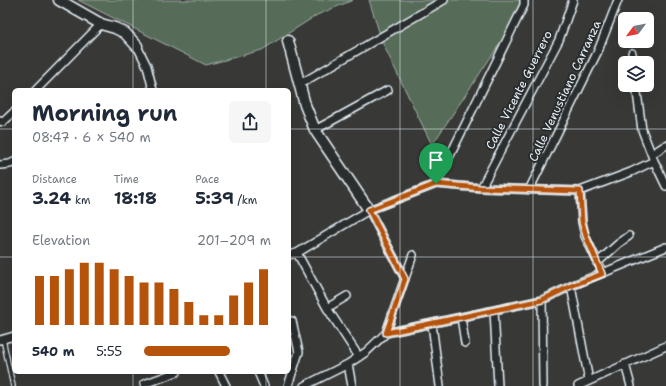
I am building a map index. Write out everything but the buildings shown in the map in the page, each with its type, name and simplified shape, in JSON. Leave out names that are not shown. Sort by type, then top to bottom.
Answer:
[{"type":"street","points":[[60,0],[101,24],[125,33],[137,46],[147,66],[152,88]]},
{"type":"street","points":[[300,84],[444,0]]},
{"type":"street","points":[[436,184],[524,5],[524,0]]},
{"type":"street","name":"Calle Vicente Guerrero","points":[[481,188],[559,40],[574,0]]},
{"type":"street","name":"Calle Venustiano Carranza","points":[[529,190],[598,51],[618,0]]},
{"type":"street","points":[[38,88],[101,24]]},
{"type":"street","points":[[288,41],[305,105],[315,130],[369,210],[405,279]]},
{"type":"street","points":[[315,130],[388,90]]},
{"type":"street","points":[[637,92],[642,130],[666,186]]},
{"type":"street","points":[[0,122],[5,121],[12,114]]},
{"type":"street","points":[[291,254],[297,253],[369,210],[436,184],[481,188],[580,191],[631,172],[653,158],[666,145]]},
{"type":"street","points":[[0,165],[12,163]]},
{"type":"street","points":[[580,191],[582,222],[586,236],[602,274]]},
{"type":"street","points":[[597,264],[618,244],[629,236]]},
{"type":"street","points":[[386,333],[542,300],[571,286],[666,247]]},
{"type":"street","points":[[297,253],[327,308],[358,357]]},
{"type":"street","points":[[304,386],[348,364],[366,352],[386,333],[413,255]]},
{"type":"street","points":[[571,286],[589,381]]},
{"type":"street","points":[[327,308],[347,296]]},
{"type":"street","points":[[542,300],[543,386]]},
{"type":"street","points":[[494,310],[498,386]]},
{"type":"street","points":[[461,318],[465,343]]},
{"type":"street","points":[[288,386],[299,352],[292,321]]},
{"type":"street","points":[[432,324],[440,386]]},
{"type":"street","points":[[2,339],[12,336]]},
{"type":"street","points":[[578,386],[666,346]]},
{"type":"street","points":[[348,364],[352,386]]},
{"type":"street","points":[[625,364],[631,386]]},
{"type":"street","points":[[144,384],[172,374]]},
{"type":"street","points":[[220,374],[226,386]]},
{"type":"street","points":[[259,374],[264,386]]},
{"type":"lane","points":[[2,339],[13,386]]},
{"type":"green space","points":[[78,0],[353,0],[317,15],[262,50],[206,65]]},
{"type":"green space","points":[[369,0],[529,0],[432,145],[383,44]]},
{"type":"route","points":[[436,184],[481,188],[580,191],[582,222],[592,252],[602,274],[571,286],[542,300],[386,333],[405,279],[369,210],[436,184]]}]
